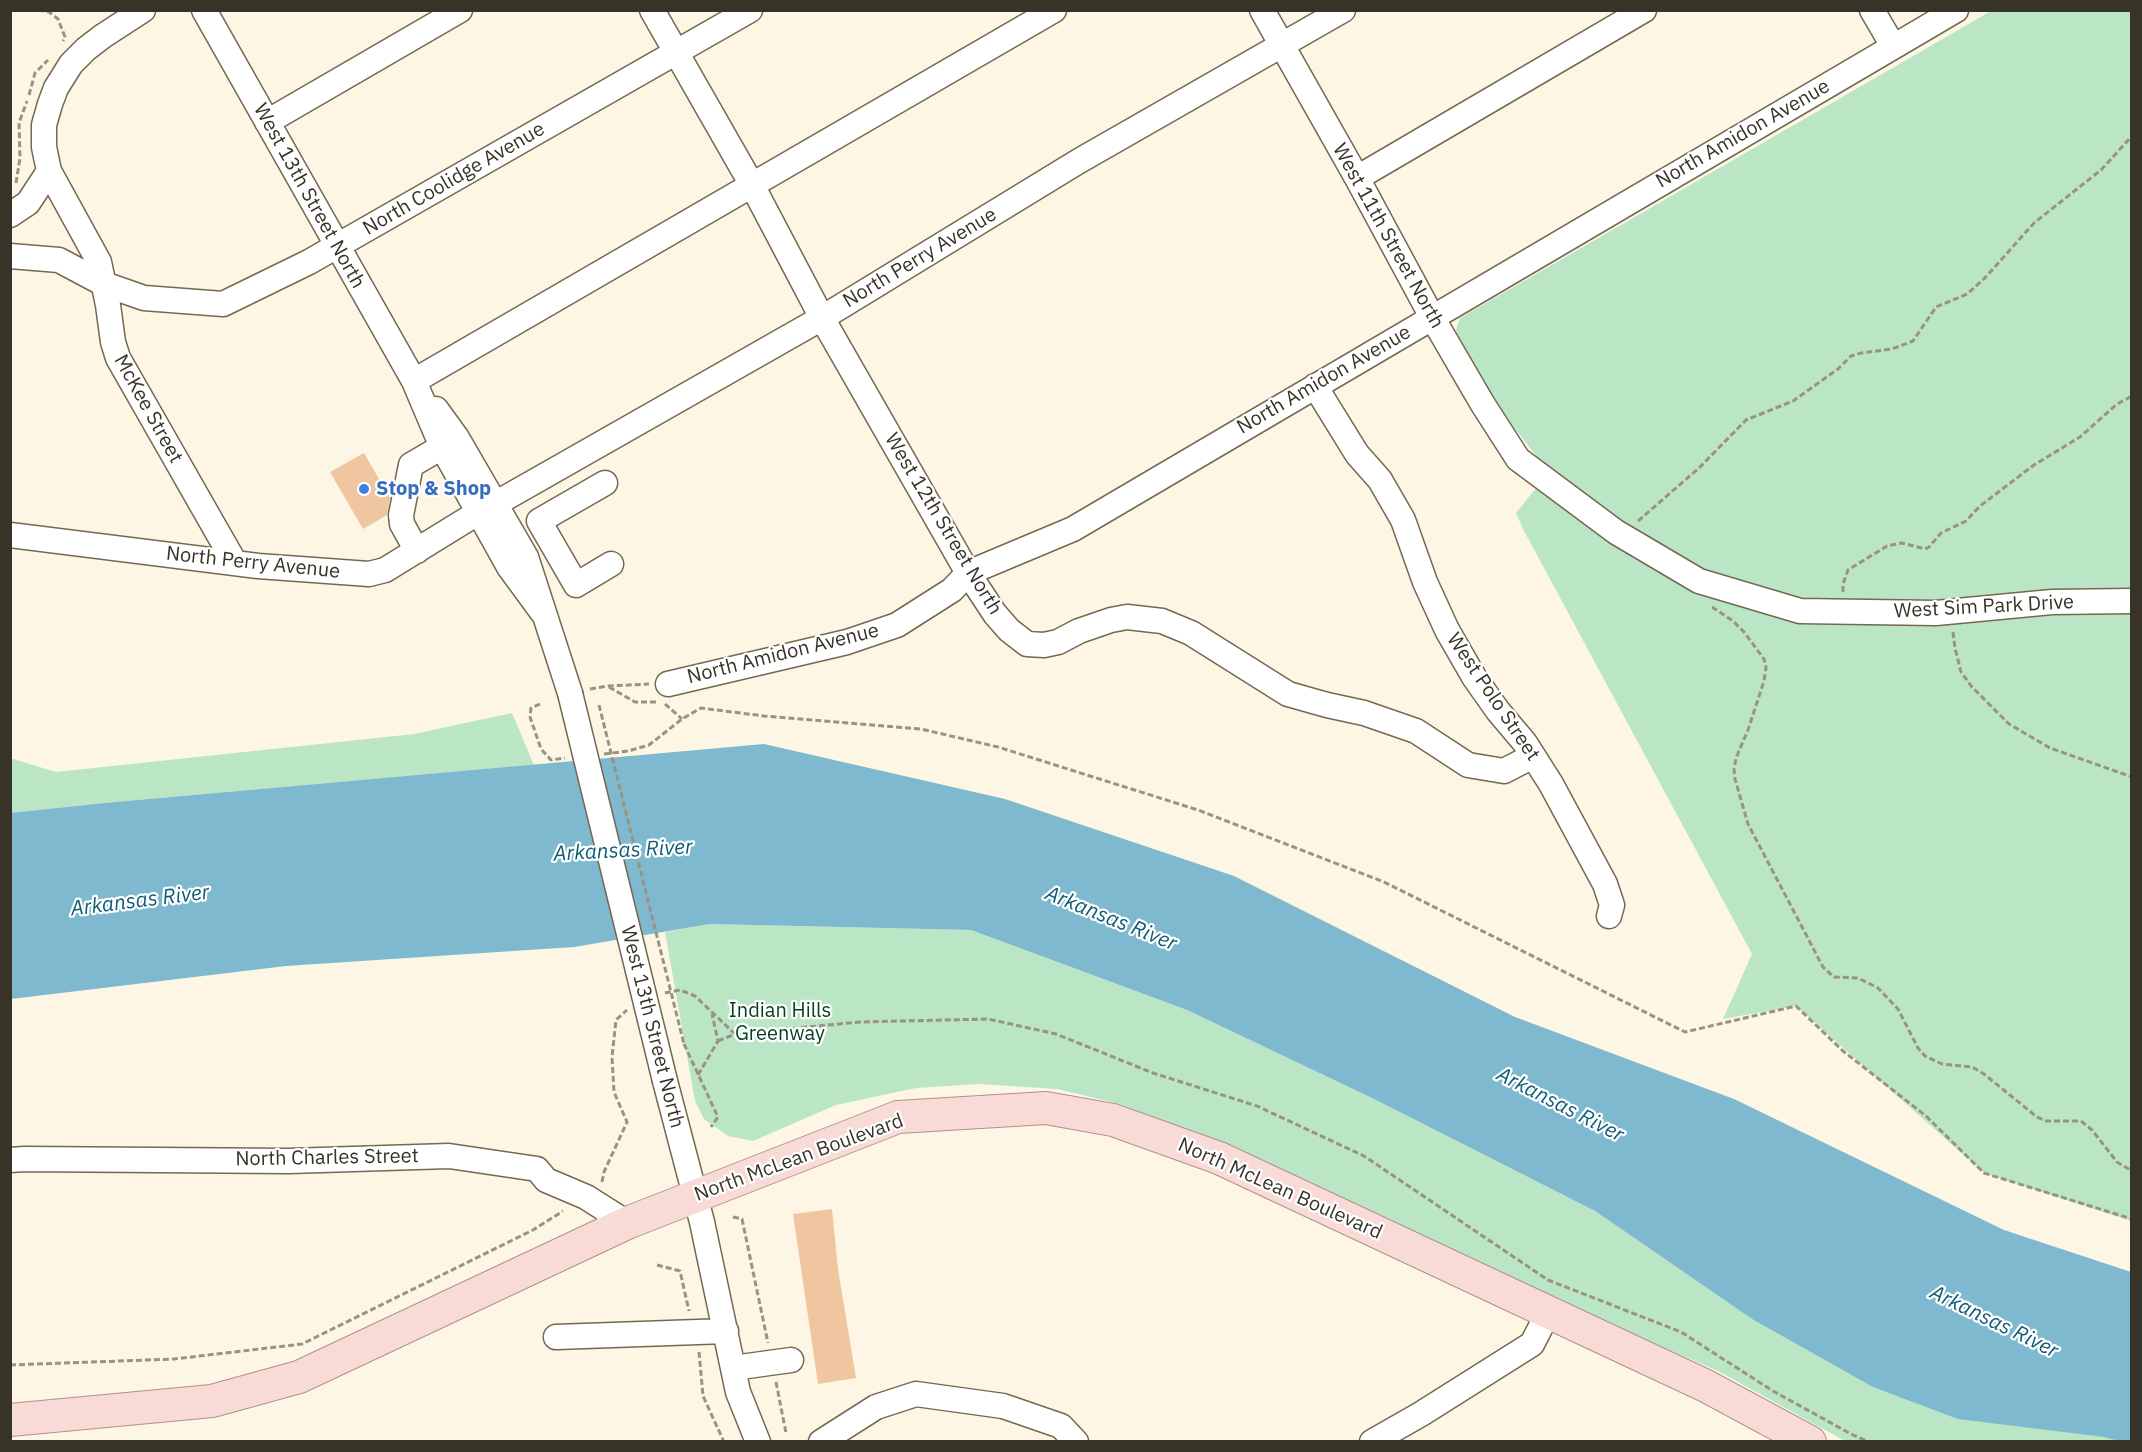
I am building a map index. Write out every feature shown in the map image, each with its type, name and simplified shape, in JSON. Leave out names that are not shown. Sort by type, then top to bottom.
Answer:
[{"type":"main road","name":"North McLean Boulevard","points":[[10,1420],[212,1401],[299,1377],[627,1222],[898,1117],[1046,1108],[1113,1120],[1219,1158],[1706,1386],[1810,1442]]},
{"type":"street","name":"McKee Street","points":[[143,10],[119,24],[86,49],[71,64],[56,87],[44,125],[44,147],[49,171],[99,262],[118,358],[235,563]]},
{"type":"street","name":"West 13th Street North","points":[[204,10],[414,381],[442,447],[526,557],[570,693],[680,1141],[696,1196],[738,1392],[758,1442]]},
{"type":"street","points":[[267,122],[460,10]]},
{"type":"street","name":"West 12th Street North","points":[[652,10],[752,185],[822,318],[968,573],[995,614],[1009,630],[1027,644],[1044,645],[1058,642],[1111,620],[1127,617],[1162,621],[1191,633],[1288,694],[1364,713],[1416,731],[1468,765],[1504,771],[1533,756]]},
{"type":"street","name":"North Coolidge Avenue","points":[[10,256],[59,260],[104,284],[144,298],[223,304],[309,262],[750,10]]},
{"type":"street","points":[[414,381],[1054,10]]},
{"type":"street","name":"West 11th Street North","points":[[1262,10],[1432,317],[1518,459]]},
{"type":"street","name":"North Perry Avenue","points":[[10,535],[235,563],[369,574],[385,570],[487,508],[822,318],[1079,162],[1343,10]]},
{"type":"street","points":[[1357,178],[1644,10]]},
{"type":"street","points":[[1872,10],[1893,46]]},
{"type":"street","name":"North Amidon Avenue","points":[[668,684],[847,642],[897,625],[952,590],[968,573],[1073,529],[1956,10]]},
{"type":"street","points":[[10,215],[28,203],[49,171]]},
{"type":"street","name":"West 13th Street North","points":[[414,381],[457,438],[487,508]]},
{"type":"street","name":"West Polo Street","points":[[1315,386],[1358,454],[1380,480],[1403,520],[1425,582],[1447,630],[1480,685],[1551,784],[1605,884],[1612,905],[1608,916]]},
{"type":"street","points":[[417,551],[402,524],[401,515],[411,465],[442,447]]},
{"type":"street","name":"West Sim Park Drive","points":[[1518,459],[1621,535],[1700,581],[1800,611],[1936,613],[2052,602],[2132,601]]},
{"type":"street","points":[[605,483],[540,521],[576,585],[611,564]]},
{"type":"street","name":"North Charles Street","points":[[10,1160],[289,1161],[449,1156],[537,1169],[546,1180],[586,1197],[627,1222]]},
{"type":"street","points":[[1372,1442],[1532,1344],[1549,1311]]},
{"type":"street","points":[[556,1337],[726,1331]]},
{"type":"street","points":[[733,1368],[781,1361]]},
{"type":"street","points":[[822,1442],[876,1407],[915,1394],[1003,1406],[1060,1426],[1076,1442]]},
{"type":"path","points":[[1621,535],[1664,501],[1746,420],[1793,401],[1838,369],[1851,356],[1861,352],[1892,349],[1913,340],[1936,308],[1967,294],[1984,279],[2034,223],[2094,177],[2132,136]]},
{"type":"path","points":[[1844,611],[1843,584],[1848,570],[1887,546],[1902,543],[1925,549],[1929,547],[1941,533],[1966,521],[1980,506],[2034,465],[2080,437],[2117,404],[2132,396]]},
{"type":"path","points":[[1708,604],[1733,621],[1764,660],[1766,667],[1764,681],[1736,758],[1735,779],[1748,824],[1822,967],[1834,977],[1858,978],[1878,988],[1898,1009],[1918,1048],[1925,1056],[1942,1064],[1972,1067],[2037,1117],[2046,1121],[2081,1121],[2092,1130],[2117,1162],[2132,1171]]},
{"type":"path","points":[[1952,628],[1961,672],[1972,687],[2009,724],[2050,748],[2132,777]]},
{"type":"path","points":[[668,684],[608,686],[635,702],[662,702],[682,719]]},
{"type":"path","points":[[540,704],[531,708],[530,717],[541,749],[551,760],[573,757]]},
{"type":"path","points":[[599,705],[684,1044],[718,1117],[711,1127]]},
{"type":"path","points":[[596,755],[628,751],[649,745],[682,719],[702,708],[765,716],[921,729],[1010,750],[1198,810],[1384,882],[1684,1032],[1796,1006],[1843,1051],[1926,1116],[1984,1173],[2132,1219]]},
{"type":"path","points":[[660,994],[680,990],[695,996],[735,1034]]},
{"type":"path","points":[[10,1365],[174,1359],[302,1344],[533,1230],[601,1186],[604,1172],[627,1122],[614,1092],[612,1057],[616,1020],[632,1005]]},
{"type":"path","points":[[711,1013],[718,1041]]},
{"type":"path","points":[[698,1075],[718,1041],[735,1034],[859,1022],[988,1019],[1056,1034],[1153,1073],[1257,1106],[1364,1156],[1548,1280],[1681,1332],[1773,1391],[1869,1442]]},
{"type":"path","points":[[733,1217],[742,1219],[781,1361],[786,1433]]},
{"type":"green space","points":[[1991,11],[2131,11],[2131,1221],[1984,1173],[1796,1006],[1723,1019],[1752,954],[1523,529],[1516,513],[1549,472],[1512,425],[1459,344],[1456,329],[1460,318]]},
{"type":"green space","points":[[512,713],[534,765],[11,813],[10,758],[56,772],[414,734]]},
{"type":"green space","name":"Indian Hills Greenway","points":[[710,924],[971,930],[1187,1010],[1374,1099],[1595,1211],[1752,1319],[2119,1441],[1845,1441],[1718,1371],[1578,1311],[1231,1150],[1120,1104],[1057,1089],[978,1084],[916,1088],[836,1105],[753,1141],[728,1136],[704,1119],[695,1101],[665,932]]},
{"type":"water","name":"Arkansas River","points":[[764,744],[1005,799],[1234,876],[1515,1017],[1734,1099],[2004,1230],[2131,1272],[2131,1441],[1958,1419],[1873,1387],[1752,1319],[1595,1211],[1374,1099],[1187,1010],[971,930],[710,924],[574,947],[286,966],[11,999],[10,813]]},
{"type":"building","points":[[364,453],[390,498],[387,515],[363,529],[330,472]]},
{"type":"building","points":[[832,1209],[838,1269],[856,1378],[818,1384],[793,1214]]},
{"type":"place","name":"Stop & Shop","points":[[364,489]]}]
